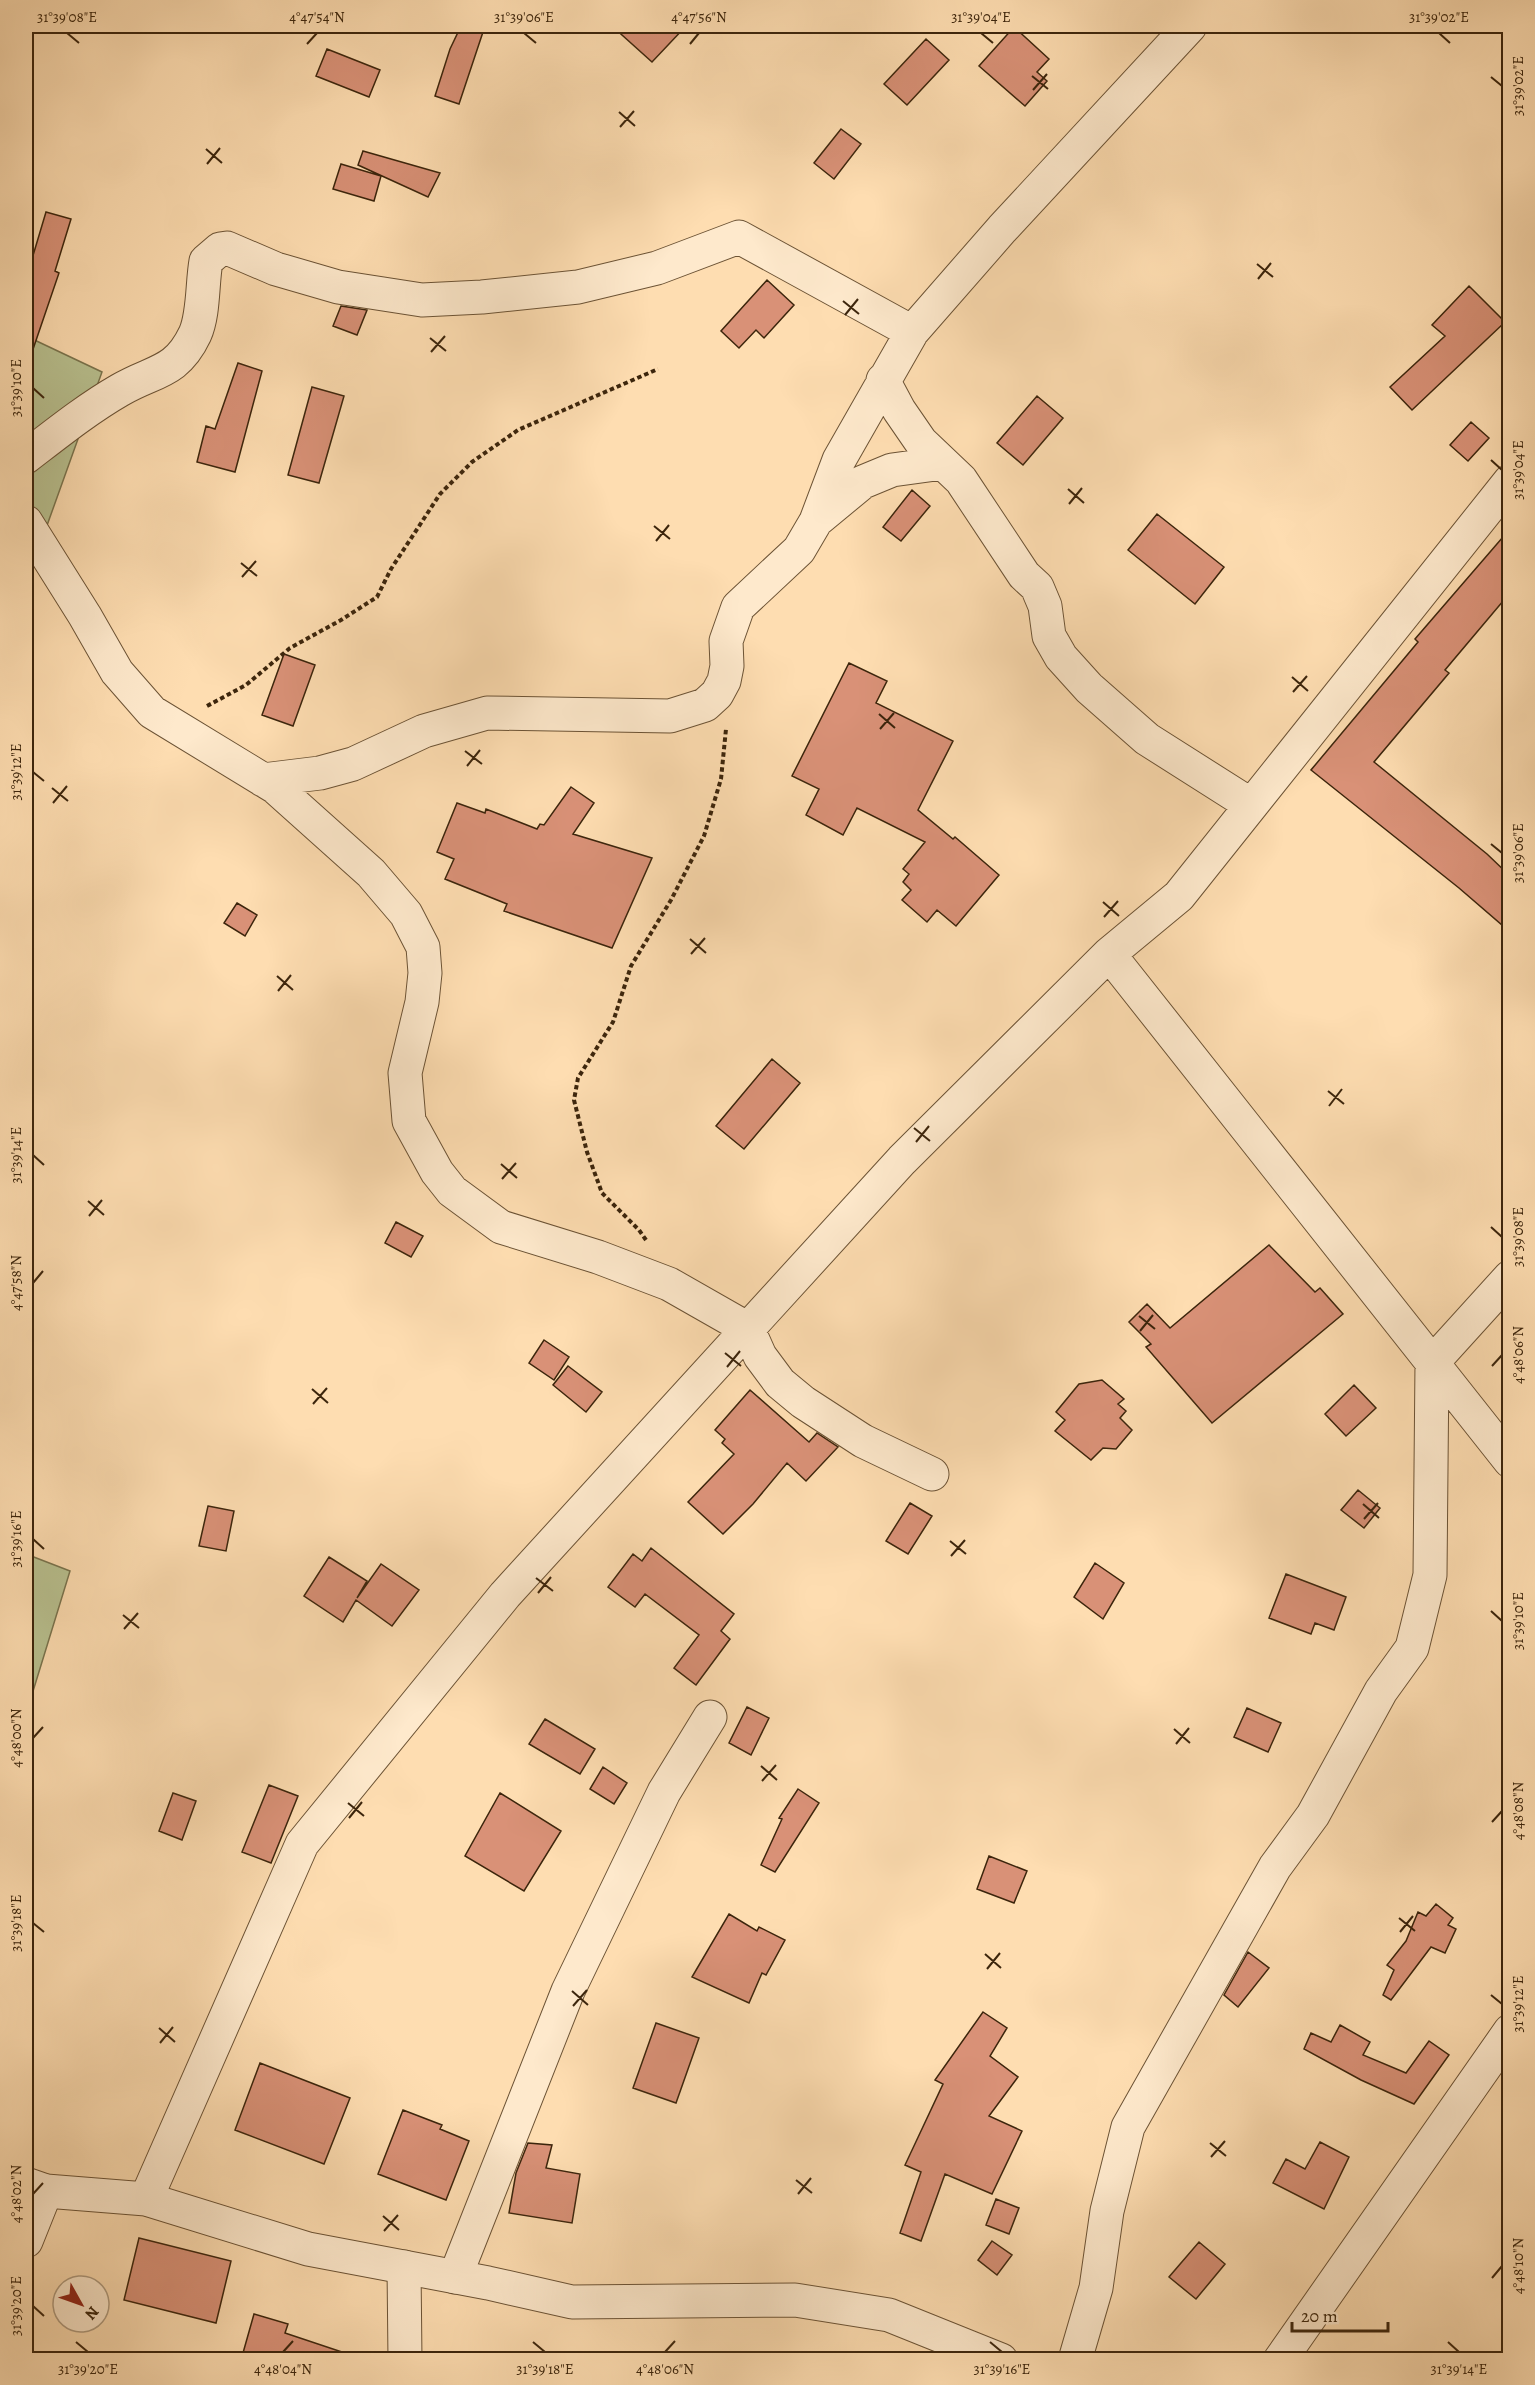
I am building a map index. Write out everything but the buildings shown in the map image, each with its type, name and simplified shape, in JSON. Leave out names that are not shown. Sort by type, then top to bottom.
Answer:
[{"type":"street","points":[[263,780],[320,773],[353,764],[424,731],[487,713],[670,716],[705,705],[717,694],[724,681],[727,666],[726,641],[738,607],[799,550],[816,521],[839,460],[912,332],[1002,229],[1190,26]]},
{"type":"street","points":[[26,457],[55,434],[120,390],[169,368],[182,357],[196,332],[206,261],[220,249],[227,248],[276,269],[338,287],[422,300],[482,297],[578,287],[657,268],[739,237],[912,332]]},
{"type":"street","points":[[883,380],[899,410],[921,442],[961,480],[1024,575],[1037,587],[1045,606],[1049,636],[1068,665],[1089,688],[1147,738],[1251,805]]},
{"type":"street","points":[[816,521],[863,482],[892,470],[943,464]]},
{"type":"street","points":[[146,2199],[302,1844],[505,1595],[902,1160],[1108,954],[1179,896],[1509,481]]},
{"type":"street","points":[[26,522],[117,672],[152,712],[275,787],[371,873],[406,914],[423,947],[425,973],[422,1002],[405,1073],[409,1121],[437,1172],[452,1191],[501,1227],[598,1257],[676,1288],[748,1329],[760,1356],[780,1383],[803,1402],[863,1440],[932,1474]]},
{"type":"street","points":[[1108,954],[1509,1461]]},
{"type":"street","points":[[1075,2360],[1096,2288],[1107,2211],[1128,2127],[1275,1866],[1313,1815],[1381,1691],[1412,1648],[1430,1575],[1432,1363],[1509,1277]]},
{"type":"street","points":[[455,2277],[568,1991],[664,1792],[710,1717]]},
{"type":"street","points":[[1280,2360],[1509,2031]]},
{"type":"street","points":[[26,2241],[36,2187],[146,2199],[308,2249],[572,2302],[795,2300],[889,2315],[1001,2360]]},
{"type":"street","points":[[404,2267],[405,2360]]},
{"type":"path","points":[[166,721],[211,705],[246,685],[290,648],[350,615],[377,597],[391,569],[440,494],[472,462],[518,430],[658,369]]},
{"type":"path","points":[[676,1288],[639,1230],[602,1193],[586,1152],[574,1100],[578,1078],[613,1022],[631,966],[671,900],[704,836],[721,779],[728,715],[724,681]]},
{"type":"green space","points":[[26,336],[102,372],[26,584]]},
{"type":"green space","points":[[26,1554],[70,1571],[26,1714]]}]
